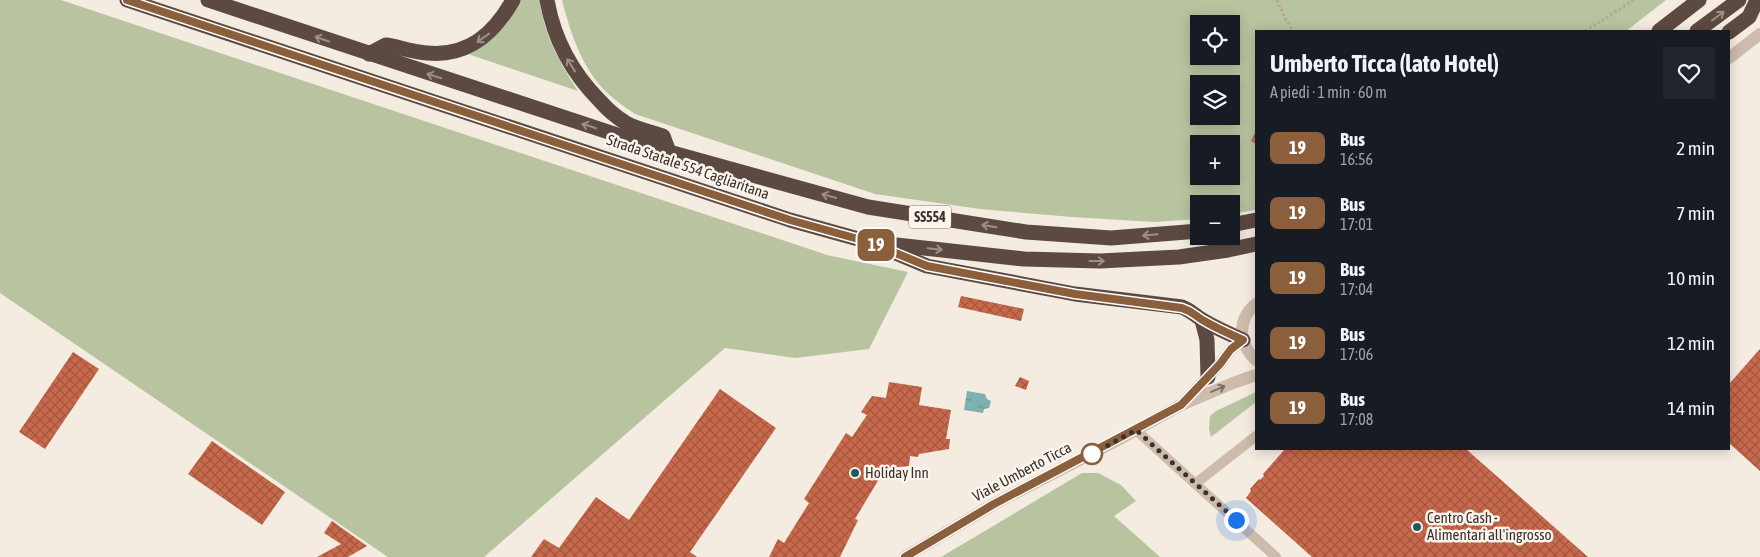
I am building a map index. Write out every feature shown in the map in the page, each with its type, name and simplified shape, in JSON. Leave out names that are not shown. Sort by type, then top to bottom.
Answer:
[{"type":"highway","name":"Strada Statale 554 Cagliaritana","points":[[127,0],[790,220],[869,242],[1024,259],[1100,261],[1179,257],[1255,244]]},
{"type":"highway","name":"Strada Statale 554 Cagliaritana","points":[[208,0],[669,152],[868,207],[1026,232],[1110,238],[1190,232]]},
{"type":"highway","points":[[368,54],[386,45],[426,53],[451,52],[466,48],[481,40],[495,27],[513,0]]},
{"type":"highway","points":[[547,0],[552,25],[559,45],[582,82],[608,110],[627,123],[662,136],[669,152]]},
{"type":"highway","points":[[1660,30],[1699,0]]},
{"type":"highway","points":[[1699,30],[1739,0]]},
{"type":"highway","points":[[1730,31],[1749,17],[1757,0]]},
{"type":"highway","points":[[1240,224],[1255,220]]},
{"type":"highway","points":[[869,242],[927,266],[1075,294],[1182,308],[1193,311],[1202,320],[1243,340]]},
{"type":"highway","points":[[1202,320],[1207,340],[1208,377]]},
{"type":"street","points":[[1730,57],[1760,34]]},
{"type":"street","points":[[1255,305],[1245,318],[1242,329],[1247,351],[1255,359]]},
{"type":"street","name":"Viale Umberto Ticca","points":[[1181,405],[1231,349],[1243,340]]},
{"type":"street","name":"Viale Umberto Ticca","points":[[905,557],[994,504],[1181,405],[1255,375]]},
{"type":"lane","points":[[1136,430],[1276,557]]},
{"type":"lane","points":[[1195,484],[1255,437]]},
{"type":"path","points":[[1277,0],[1284,18],[1292,30]]},
{"type":"path","points":[[1587,30],[1634,0]]},
{"type":"green space","points":[[0,0],[61,0],[827,255],[908,272],[869,349],[795,358],[725,348],[484,557],[388,557],[0,293]]},
{"type":"green space","points":[[519,0],[540,0],[545,25],[553,48],[578,91],[468,54],[493,38],[505,26]]},
{"type":"green space","points":[[562,0],[1666,0],[1627,30],[1255,30],[1255,210],[1240,213],[1240,195],[1190,195],[1190,220],[1154,222],[980,209],[875,194],[635,114],[603,88],[594,78],[580,54]]},
{"type":"green space","points":[[1255,392],[1255,403],[1211,437],[1209,429],[1210,416],[1216,411]]},
{"type":"green space","points":[[1082,473],[1098,473],[1121,485],[1136,501],[1114,516],[1160,557],[941,557]]},
{"type":"water","points":[[967,391],[985,394],[987,399],[991,401],[989,408],[984,409],[983,413],[964,410]]},
{"type":"building","points":[[1255,133],[1255,143],[1251,141]]},
{"type":"building","points":[[961,296],[1024,309],[1021,321],[958,307]]},
{"type":"building","points":[[1760,349],[1760,471],[1730,444],[1730,383]]},
{"type":"building","points":[[73,352],[99,369],[45,449],[19,432]]},
{"type":"building","points":[[1020,377],[1029,381],[1026,390],[1015,386]]},
{"type":"building","name":"Holiday Inn","points":[[889,382],[922,387],[919,405],[951,410],[946,439],[950,439],[949,449],[919,454],[918,457],[910,456],[909,466],[890,468],[888,480],[879,479],[855,519],[858,520],[840,557],[769,557],[778,539],[784,543],[809,503],[804,499],[846,433],[852,437],[867,415],[861,412],[872,396],[886,398]]},
{"type":"building","points":[[720,389],[776,428],[690,552],[697,557],[531,557],[544,539],[559,548],[596,497],[629,520]]},
{"type":"building","points":[[212,441],[285,492],[262,525],[188,474]]},
{"type":"building","name":"Centro Cash - Alimentari all'ingrosso","points":[[1284,450],[1467,450],[1588,557],[1312,557],[1246,498],[1251,491],[1250,489],[1264,476],[1263,474]]},
{"type":"building","points":[[332,521],[367,546],[348,557],[317,557],[341,544],[324,533]]},
{"type":"bus line","name":"19","points":[[127,0],[599,155],[790,220],[869,242],[927,266],[1075,294],[1182,308],[1193,311],[1202,320],[1214,327],[1243,340],[1231,349],[1220,364],[1181,405],[994,504],[905,557]]},
{"type":"place","name":"Holiday Inn","points":[[855,473]]},
{"type":"place","name":"Centro Cash - Alimentari all'ingrosso","points":[[1417,527]]},
{"type":"route","points":[[1092,454],[1136,430],[1236,520]]}]
